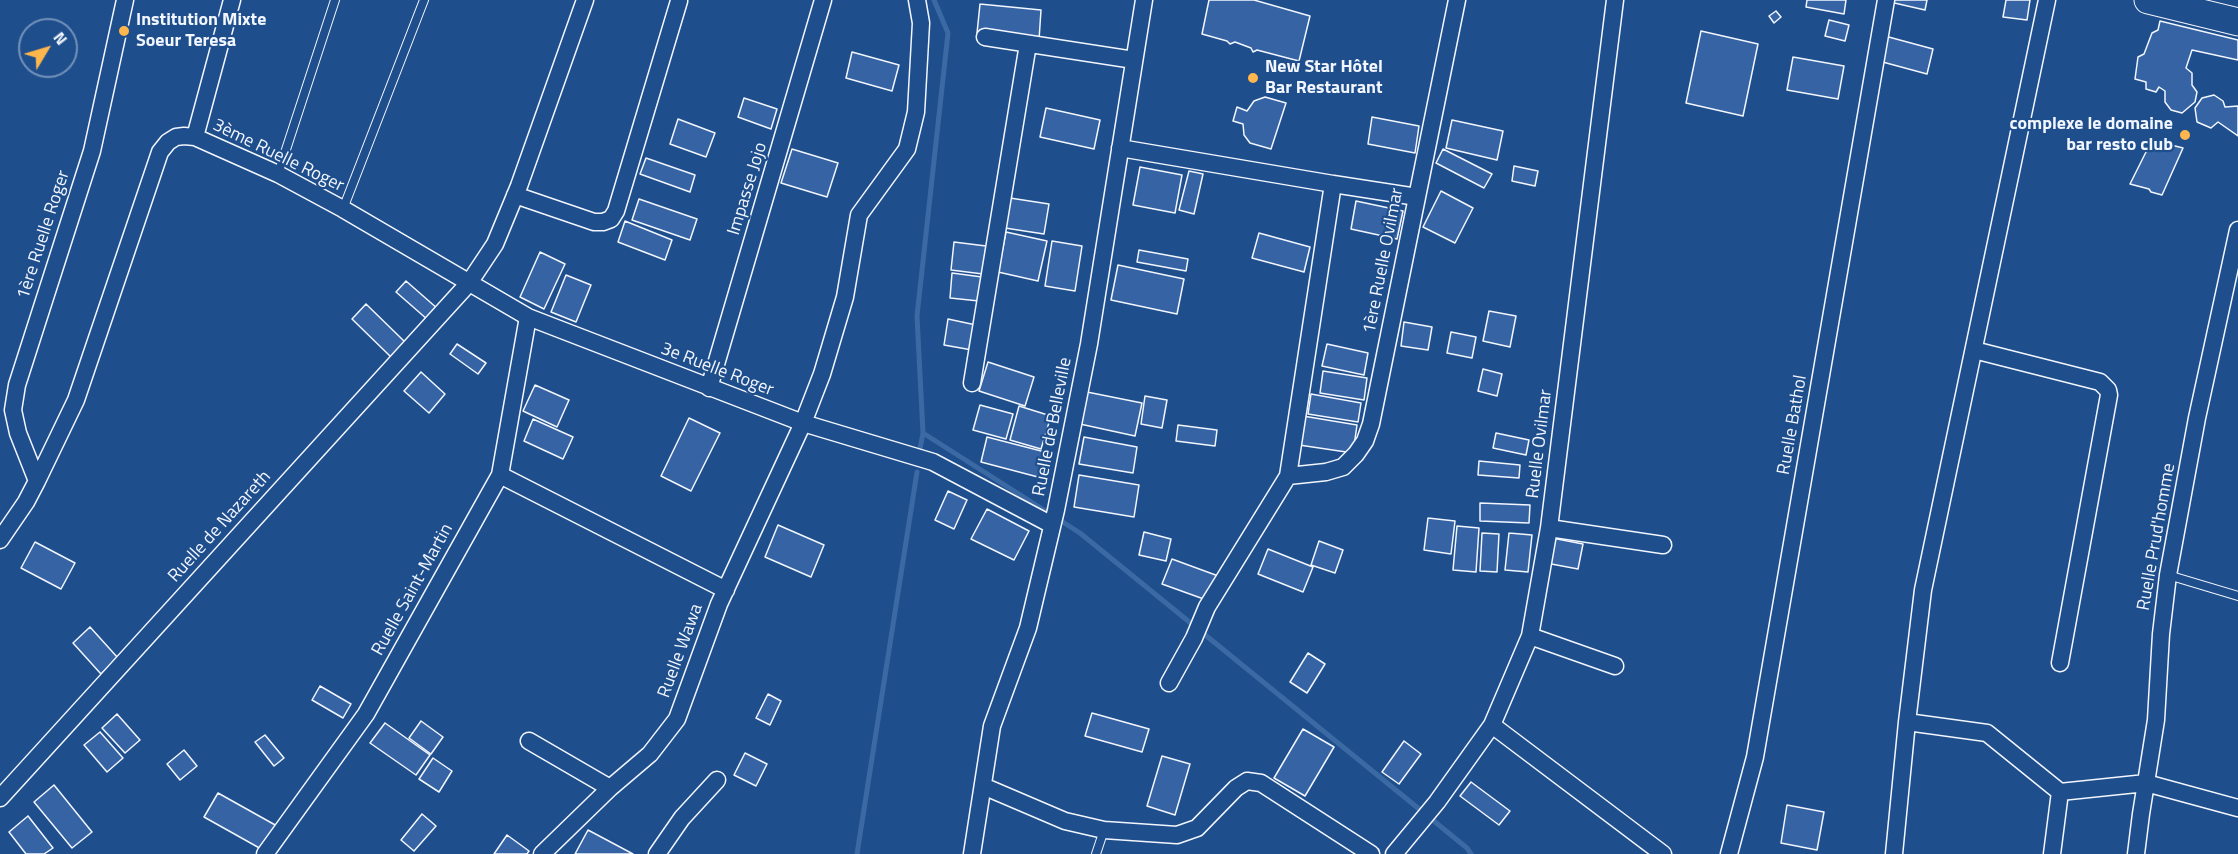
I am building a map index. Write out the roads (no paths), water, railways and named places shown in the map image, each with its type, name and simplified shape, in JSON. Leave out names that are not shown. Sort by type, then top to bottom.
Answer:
[{"type":"main road","points":[[2148,0],[2238,22]]},
{"type":"street","name":"1ère Ruelle Roger","points":[[37,481],[18,434],[13,410],[17,385],[92,151],[125,0]]},
{"type":"street","points":[[195,137],[232,0]]},
{"type":"street","name":"Ruelle de Nazareth","points":[[3,792],[469,283],[495,244],[515,195],[585,0]]},
{"type":"street","name":"Impasse Jojo","points":[[709,388],[824,0]]},
{"type":"street","name":"Ruelle Wawa","points":[[542,854],[609,788],[650,754],[677,719],[726,590],[803,423],[822,374],[845,297],[859,215],[907,149],[916,112],[921,23],[917,0]]},
{"type":"street","name":"Ruelle de Belleville","points":[[972,854],[992,726],[1028,628],[1089,344],[1144,0]]},
{"type":"street","name":"1ère Ruelle Ovilmar","points":[[1288,476],[1326,472],[1342,466],[1356,454],[1365,441],[1371,424],[1457,0]]},
{"type":"street","name":"Ruelle Ovilmar","points":[[1394,854],[1437,802],[1492,725],[1530,636],[1550,528],[1615,0]]},
{"type":"street","name":"Ruelle Bathol","points":[[1729,854],[1755,757],[1886,0]]},
{"type":"street","points":[[1894,854],[1923,590],[2047,0]]},
{"type":"street","points":[[515,195],[594,222],[611,219],[616,211],[679,1]]},
{"type":"street","points":[[985,38],[1134,60]]},
{"type":"street","points":[[972,383],[1028,44]]},
{"type":"street","name":"3ème Ruelle Roger","points":[[37,481],[76,400],[160,152],[176,137],[195,137],[278,174],[343,209],[528,317]]},
{"type":"street","points":[[1120,148],[1417,197]]},
{"type":"street","points":[[1169,683],[1194,638],[1207,607],[1288,476],[1333,184]]},
{"type":"street","name":"Ruelle Prud'homme","points":[[2136,854],[2156,720],[2161,634],[2168,575],[2197,418],[2238,230]]},
{"type":"street","name":"3e Ruelle Roger","points":[[528,317],[803,423],[933,462],[1053,518]]},
{"type":"street","name":"Ruelle Saint-Martin","points":[[265,854],[366,714],[500,476],[528,317]]},
{"type":"street","points":[[1974,350],[2100,382],[2108,390],[2109,395],[2060,663]]},
{"type":"street","points":[[500,476],[726,590]]},
{"type":"street","points":[[0,540],[8,531],[37,481]]},
{"type":"street","points":[[1550,528],[1663,545]]},
{"type":"street","points":[[1530,636],[1615,666]]},
{"type":"street","points":[[1907,722],[1988,733],[2060,792],[2146,783],[2238,808]]},
{"type":"street","points":[[1492,725],[1663,854]]},
{"type":"street","points":[[529,741],[609,788]]},
{"type":"street","points":[[657,854],[682,818],[717,780]]},
{"type":"street","points":[[983,786],[1065,821],[1104,830],[1177,835],[1197,828],[1247,781],[1261,783],[1371,854]]},
{"type":"street","points":[[2052,854],[2060,792]]},
{"type":"lane","points":[[278,174],[335,0]]},
{"type":"lane","points":[[343,209],[424,0]]},
{"type":"lane","points":[[2168,575],[2238,596]]},
{"type":"lane","points":[[1096,854],[1104,830]]},
{"type":"waterway","points":[[920,449],[923,433],[917,316],[948,33],[934,0]]},
{"type":"waterway","points":[[923,433],[1080,533],[1467,848],[1471,854]]},
{"type":"waterway","points":[[857,854],[917,472]]},
{"type":"place","name":"Institution Mixte Soeur Teresa","points":[[124,31]]},
{"type":"place","name":"New Star Hôtel Bar Restaurant","points":[[1253,78]]},
{"type":"place","name":"complexe le domaine bar resto club","points":[[2185,135]]}]
